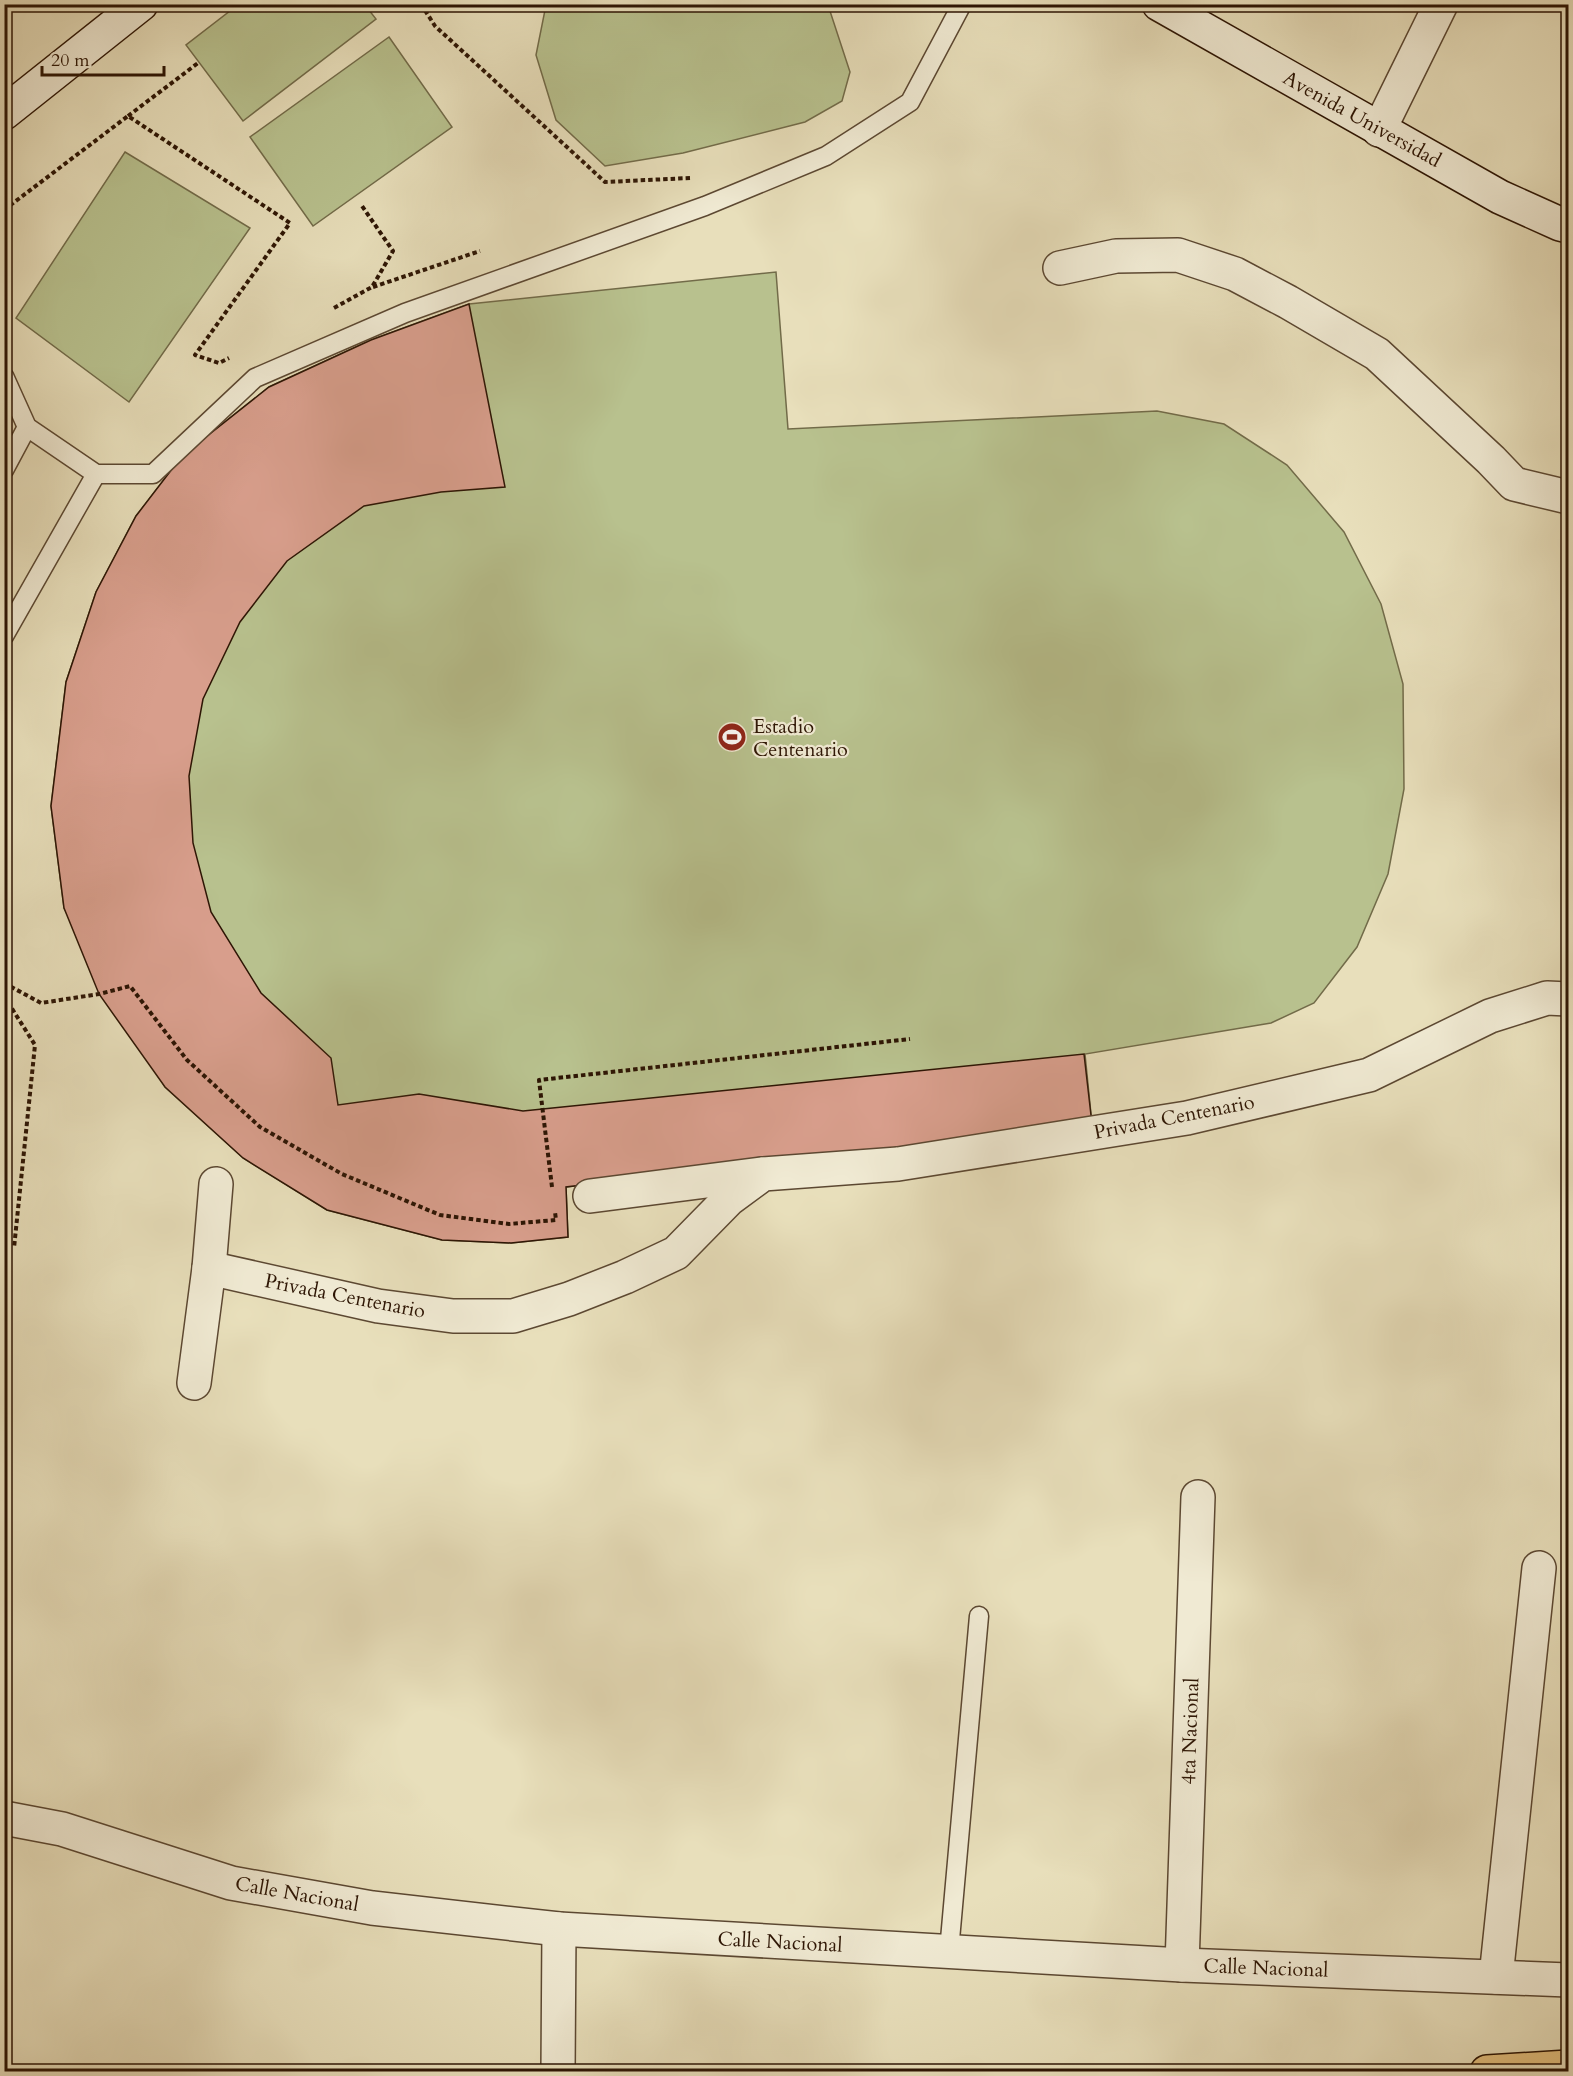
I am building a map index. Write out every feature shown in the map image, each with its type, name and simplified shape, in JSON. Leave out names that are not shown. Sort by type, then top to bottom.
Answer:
[{"type":"main road","points":[[1488,2072],[1569,2067]]},
{"type":"street","points":[[4,113],[141,4]]},
{"type":"street","name":"Avenida Universidad","points":[[1159,4],[1500,197],[1569,226]]},
{"type":"street","points":[[1379,130],[1441,4]]},
{"type":"street","points":[[1060,267],[1116,256],[1178,255],[1235,273],[1377,354],[1514,484],[1569,497]]},
{"type":"street","name":"Privada Centenario","points":[[590,1196],[763,1174],[898,1164],[1187,1118],[1369,1076],[1490,1016],[1547,998],[1569,999]]},
{"type":"street","name":"Privada Centenario","points":[[209,1268],[378,1306],[453,1316],[513,1316],[625,1277],[676,1253],[729,1199],[763,1174]]},
{"type":"street","points":[[194,1383],[209,1268],[216,1184]]},
{"type":"street","name":"4ta Nacional","points":[[1182,1965],[1198,1497]]},
{"type":"street","points":[[1496,1977],[1539,1568]]},
{"type":"street","name":"Calle Nacional","points":[[4,1818],[62,1829],[231,1883],[372,1908],[559,1929],[1182,1965],[1569,1980]]},
{"type":"street","points":[[558,2072],[559,1929]]},
{"type":"lane","points":[[4,376],[27,427],[96,474],[153,474],[255,378],[405,313],[705,206],[826,156],[910,102],[962,4]]},
{"type":"lane","points":[[4,470],[27,427]]},
{"type":"lane","points":[[4,636],[96,474]]},
{"type":"lane","points":[[950,1951],[979,1616]]},
{"type":"path","points":[[421,4],[435,26],[605,182],[692,177]]},
{"type":"path","points":[[4,210],[198,63]]},
{"type":"path","points":[[128,116],[290,223],[195,355],[219,363],[240,353]]},
{"type":"path","points":[[332,309],[372,287],[393,251],[362,206]]},
{"type":"path","points":[[4,983],[41,1003],[99,994],[130,986],[187,1060],[260,1127],[342,1174],[440,1215],[509,1224],[556,1220],[555,1208]]},
{"type":"path","points":[[4,996],[35,1045],[14,1248]]},
{"type":"path","points":[[553,1197],[539,1080],[910,1039]]},
{"type":"green space","points":[[239,4],[365,5],[376,19],[243,121],[186,45]]},
{"type":"green space","points":[[546,5],[828,5],[850,72],[842,101],[805,122],[683,153],[605,166],[556,120],[536,55]]},
{"type":"green space","points":[[389,37],[452,127],[313,226],[250,137]]},
{"type":"green space","points":[[125,152],[250,228],[129,402],[16,318]]},
{"type":"green space","name":"Estadio Centenario","points":[[776,272],[788,429],[1157,411],[1224,424],[1287,465],[1344,532],[1381,604],[1403,684],[1404,789],[1388,874],[1357,947],[1314,1003],[1271,1023],[1085,1054],[1092,1124],[566,1187],[568,1237],[511,1243],[442,1240],[327,1210],[243,1158],[165,1087],[64,908],[51,806],[66,682],[96,592],[136,516],[182,456],[269,387],[371,340],[469,304]]},
{"type":"building","points":[[469,304],[505,487],[441,492],[364,506],[287,561],[240,622],[203,699],[189,776],[193,843],[211,912],[261,993],[331,1058],[338,1105],[419,1094],[523,1111],[1084,1054],[1092,1124],[566,1187],[568,1237],[511,1243],[442,1240],[327,1210],[243,1158],[165,1087],[99,994],[64,908],[51,806],[66,682],[96,592],[136,516],[182,456],[269,387],[371,340]]},
{"type":"place","name":"Estadio Centenario","points":[[732,737]]}]
